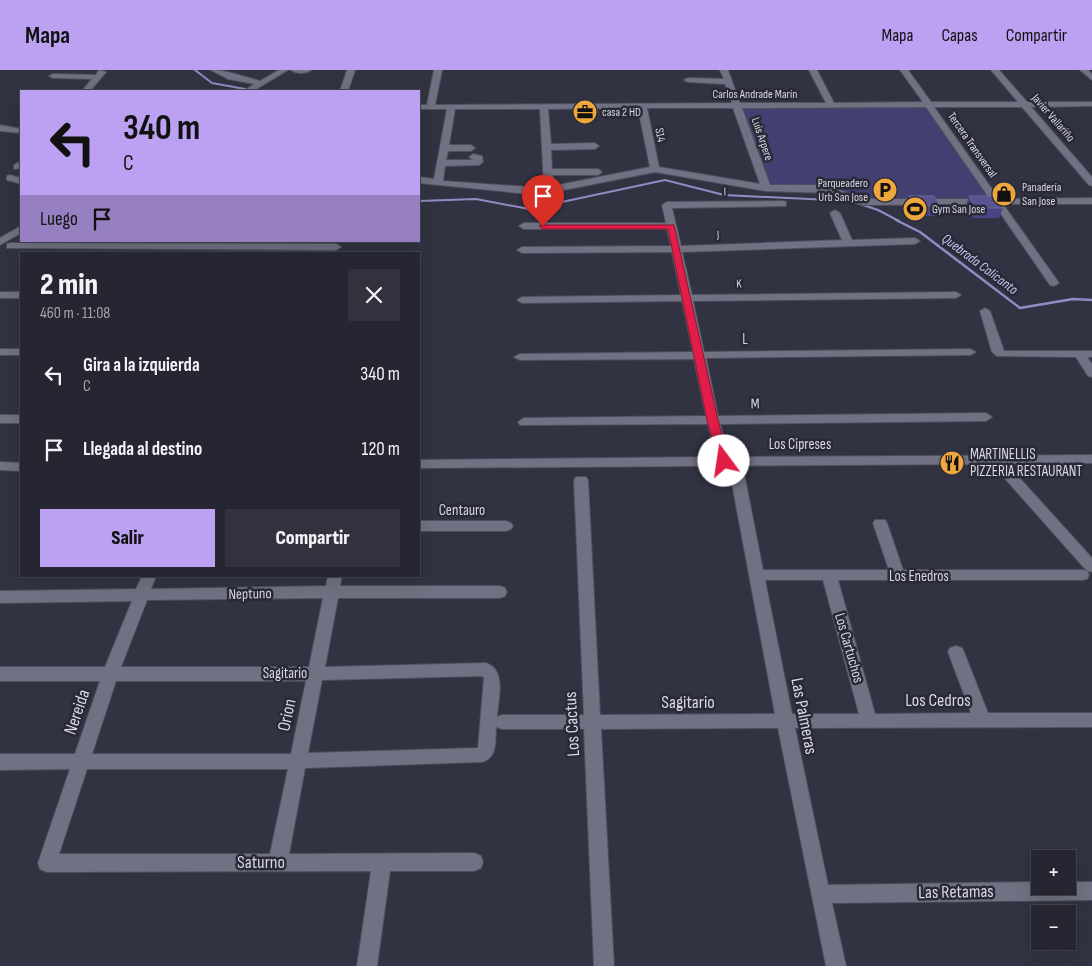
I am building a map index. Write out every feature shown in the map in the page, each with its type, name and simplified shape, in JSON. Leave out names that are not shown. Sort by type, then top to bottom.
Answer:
[{"type":"street","points":[[87,90],[104,70]]},
{"type":"street","points":[[215,70],[231,77],[261,83]]},
{"type":"street","points":[[250,90],[283,70]]},
{"type":"street","points":[[295,70],[307,70]]},
{"type":"street","points":[[344,90],[350,70]]},
{"type":"street","points":[[431,107],[438,70]]},
{"type":"street","name":"Luis Arpere","points":[[724,70],[766,188]]},
{"type":"street","points":[[813,70],[831,105]]},
{"type":"street","name":"Tercera Transversal","points":[[904,70],[1054,283]]},
{"type":"street","name":"Javier Vallariño","points":[[995,70],[1092,182]]},
{"type":"street","points":[[1084,70],[1092,78]]},
{"type":"street","points":[[53,76],[98,77]]},
{"type":"street","points":[[688,80],[728,82]]},
{"type":"street","name":"Carlos Andrade Marín","points":[[420,107],[1092,104]]},
{"type":"street","name":"S14","points":[[642,106],[654,169]]},
{"type":"street","points":[[438,183],[444,148],[450,132],[450,107]]},
{"type":"street","points":[[544,107],[549,191]]},
{"type":"street","points":[[0,128],[20,131]]},
{"type":"street","points":[[547,147],[595,146]]},
{"type":"street","points":[[441,163],[479,162],[479,158],[472,152],[444,148]]},
{"type":"street","points":[[420,180],[498,186],[520,191],[549,191],[654,169],[766,188],[817,188],[831,190],[864,202],[1092,201]]},
{"type":"street","points":[[548,172],[598,172]]},
{"type":"street","points":[[10,178],[20,181]]},
{"type":"street","name":"I","points":[[672,226],[667,205],[783,204]]},
{"type":"street","points":[[835,213],[848,243]]},
{"type":"street","points":[[524,226],[672,226],[698,355],[724,461]]},
{"type":"street","points":[[0,242],[20,230]]},
{"type":"street","name":"J","points":[[522,250],[677,249],[915,242]]},
{"type":"street","points":[[11,246],[336,247]]},
{"type":"street","points":[[0,294],[20,295]]},
{"type":"street","name":"K","points":[[522,300],[956,296]]},
{"type":"street","points":[[985,311],[998,352],[1001,354],[1092,354]]},
{"type":"street","points":[[0,352],[20,352]]},
{"type":"street","name":"L","points":[[520,357],[970,352]]},
{"type":"street","points":[[1079,354],[1092,373]]},
{"type":"street","name":"M","points":[[524,422],[986,417]]},
{"type":"street","points":[[0,419],[20,419]]},
{"type":"street","points":[[996,459],[1087,571]]},
{"type":"street","name":"Los Cipreses","points":[[420,464],[1092,459]]},
{"type":"street","points":[[0,466],[20,467]]},
{"type":"street","name":"Las Palmeras","points":[[737,473],[784,722],[836,966]]},
{"type":"street","name":"Los Cactus","points":[[581,480],[604,966]]},
{"type":"street","points":[[880,523],[898,576]]},
{"type":"street","name":"Centauro","points":[[420,526],[506,526]]},
{"type":"street","name":"Los Enedros","points":[[757,576],[898,576],[1087,571]]},
{"type":"street","name":"Los Cartuchos","points":[[829,576],[869,720]]},
{"type":"street","name":"Nereida","points":[[48,862],[80,761],[148,577]]},
{"type":"street","name":"Neptuno","points":[[0,597],[141,596],[334,584],[500,592]]},
{"type":"street","name":"Orion","points":[[278,862],[334,584]]},
{"type":"street","points":[[956,652],[982,720]]},
{"type":"street","name":"Sagitario","points":[[0,674],[316,674],[486,669],[492,677],[486,751],[482,755],[298,761]]},
{"type":"street","name":"Los Cedros","points":[[784,722],[1092,720]]},
{"type":"street","name":"Sagitario","points":[[502,722],[784,722]]},
{"type":"street","points":[[0,762],[298,761]]},
{"type":"street","name":"Saturno","points":[[48,862],[474,862]]},
{"type":"street","points":[[367,966],[382,862]]},
{"type":"street","name":"Las Retamas","points":[[820,894],[1092,891]]},
{"type":"shaded area","points":[[737,105],[928,105],[996,201],[864,202],[831,190],[766,188]]},
{"type":"building","points":[[909,196],[934,196],[940,206],[915,206]]},
{"type":"building","points":[[969,196],[995,196],[1003,208],[976,208]]},
{"type":"waterway","points":[[195,70],[212,83],[250,90]]},
{"type":"waterway","name":"Quebrada Calicanto","points":[[420,201],[476,199],[529,209],[665,180],[724,195],[851,201],[878,210],[899,221]]},
{"type":"waterway","name":"Quebrada Calicanto","points":[[896,220],[920,232],[1020,308],[1073,299],[1092,300]]},
{"type":"place","name":"casa 2 HD","points":[[585,112]]},
{"type":"place","name":"Parqueadero Urb San Jose","points":[[885,190]]},
{"type":"place","name":"Panadería San Jose","points":[[1004,194]]},
{"type":"place","name":"Gym San Jose","points":[[915,209]]},
{"type":"place","name":"MARTINELLIS PIZZERIA RESTAURANT","points":[[952,463]]},
{"type":"route","points":[[543,226],[672,226],[698,355],[724,461]]}]
